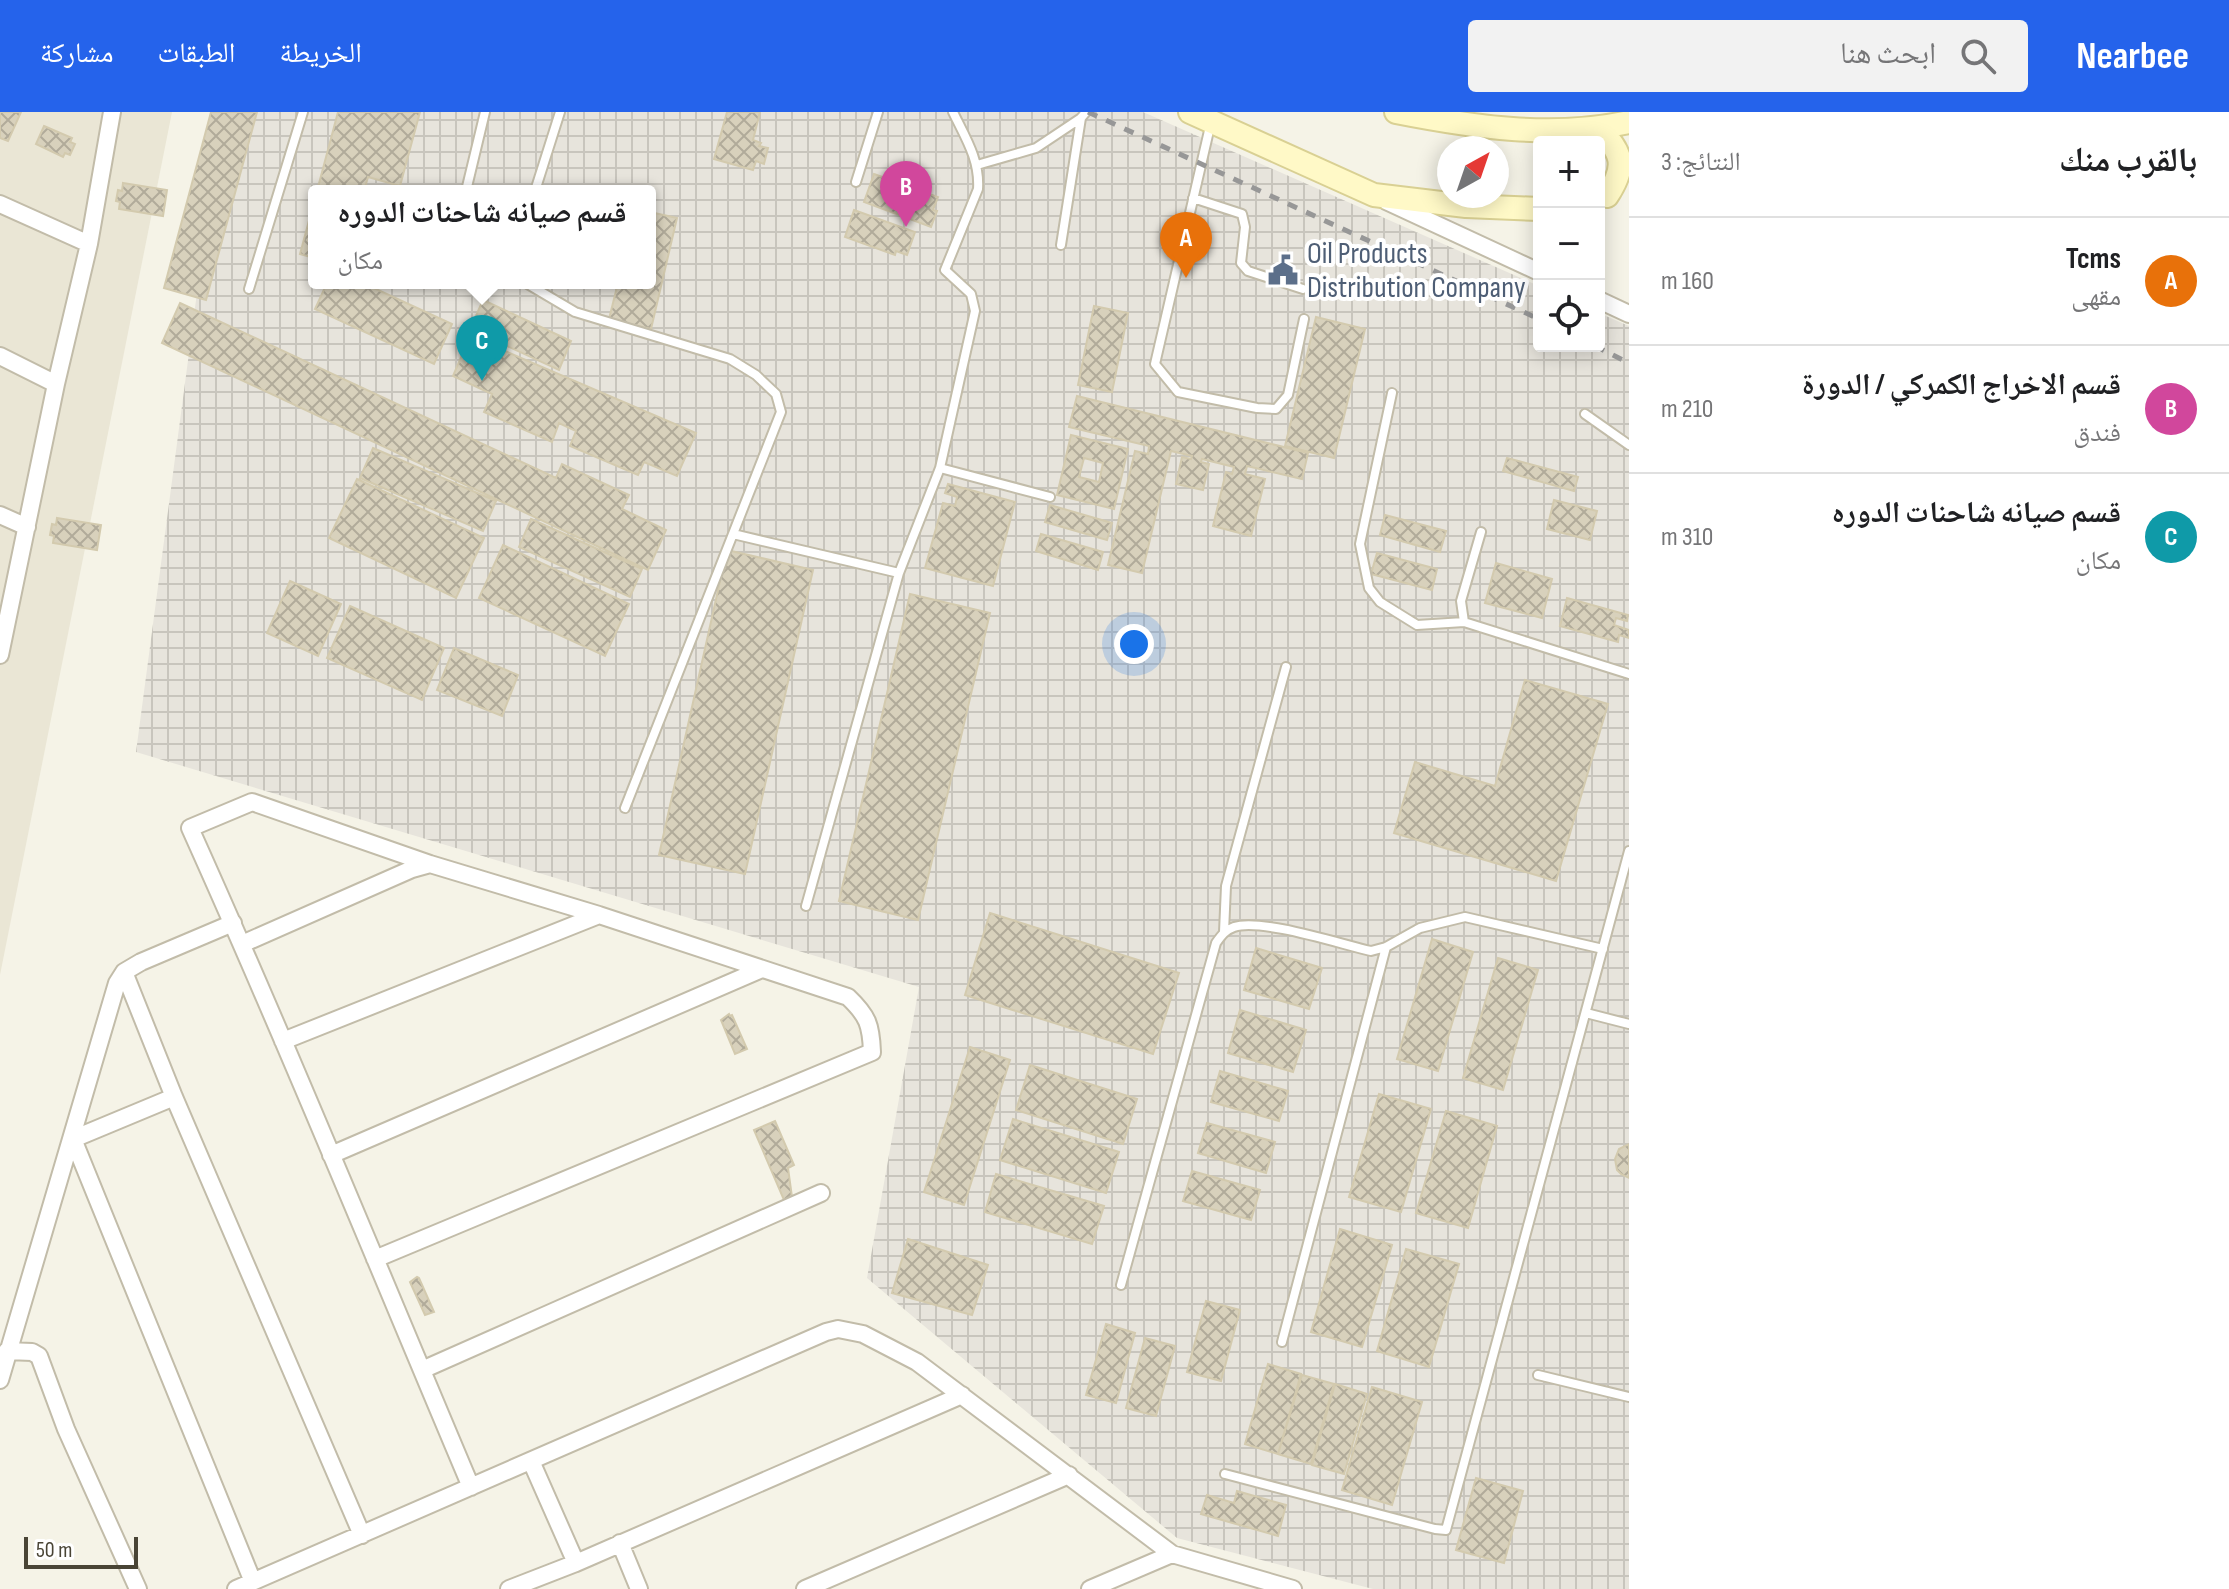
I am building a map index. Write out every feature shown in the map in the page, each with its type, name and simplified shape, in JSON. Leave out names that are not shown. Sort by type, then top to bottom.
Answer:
[{"type":"main road","points":[[1190,112],[1374,195],[1466,206],[1533,209]]},
{"type":"main road","points":[[1396,112],[1565,131],[1629,122]]},
{"type":"main road","points":[[1598,128],[1613,143],[1620,162],[1612,195]]},
{"type":"street","points":[[0,655],[56,384],[89,244],[112,112]]},
{"type":"street","points":[[1374,195],[1533,269]]},
{"type":"street","points":[[0,204],[89,244]]},
{"type":"street","points":[[1605,303],[1629,314]]},
{"type":"street","points":[[0,356],[56,384]]},
{"type":"street","points":[[0,515],[27,527]]},
{"type":"street","points":[[375,1259],[872,1052],[871,1027],[848,997],[599,915],[430,864],[252,802],[190,828],[471,1487]]},
{"type":"street","points":[[242,944],[412,869],[430,864]]},
{"type":"street","points":[[283,1041],[599,915]]},
{"type":"street","points":[[0,1380],[117,983],[124,972],[141,962],[233,923]]},
{"type":"street","points":[[331,1155],[762,969]]},
{"type":"street","points":[[124,972],[174,1097],[362,1535]]},
{"type":"street","points":[[73,1139],[174,1097]]},
{"type":"street","points":[[73,1139],[253,1582]]},
{"type":"street","points":[[422,1370],[821,1193]]},
{"type":"street","points":[[236,1589],[838,1329],[863,1334],[917,1362],[1172,1554],[1293,1589]]},
{"type":"street","points":[[7,1351],[32,1352],[39,1356],[66,1429],[138,1589]]},
{"type":"street","points":[[512,1588],[962,1395]]},
{"type":"street","points":[[531,1461],[576,1563]]},
{"type":"street","points":[[805,1589],[1069,1475]]},
{"type":"street","points":[[620,1543],[639,1589]]},
{"type":"street","points":[[1090,1589],[1172,1554]]},
{"type":"lane","points":[[249,289],[303,112]]},
{"type":"lane","points":[[467,185],[485,112]]},
{"type":"lane","points":[[537,185],[560,112]]},
{"type":"lane","points":[[856,182],[878,112]]},
{"type":"lane","points":[[806,906],[899,573],[940,468],[975,311],[971,294],[945,270],[978,189],[977,165],[953,112]]},
{"type":"lane","points":[[977,165],[1036,148],[1083,115]]},
{"type":"lane","points":[[1061,245],[1083,115]]},
{"type":"lane","points":[[1211,121],[1155,364],[1178,392],[1276,409],[1288,395],[1304,319]]},
{"type":"lane","points":[[1193,198],[1242,214],[1245,227],[1241,263],[1248,271],[1303,289]]},
{"type":"lane","points":[[536,289],[575,312],[730,359],[756,375],[776,394],[781,412],[625,808]]},
{"type":"lane","points":[[1392,393],[1360,544],[1369,588],[1380,602],[1417,625],[1464,622],[1629,674]]},
{"type":"lane","points":[[1585,414],[1629,445]]},
{"type":"lane","points":[[940,468],[1050,497]]},
{"type":"lane","points":[[1464,622],[1461,601],[1481,532]]},
{"type":"lane","points":[[733,534],[899,573]]},
{"type":"lane","points":[[1224,932],[1226,886],[1286,667]]},
{"type":"lane","points":[[1225,1474],[1446,1530],[1629,851]]},
{"type":"lane","points":[[1121,1285],[1216,943],[1224,932],[1236,926],[1260,924],[1371,951],[1386,947],[1420,928],[1465,917],[1603,949]]},
{"type":"lane","points":[[1282,1342],[1386,947]]},
{"type":"lane","points":[[1586,1013],[1629,1024]]},
{"type":"lane","points":[[1538,1375],[1629,1397]]},
{"type":"shaded area","points":[[0,112],[172,112],[0,975]]},
{"type":"shaded area","points":[[221,112],[1143,112],[1533,283],[1533,352],[1605,352],[1605,316],[1629,326],[1629,1589],[1373,1589],[1177,1538],[867,1278],[919,987],[136,752]]},
{"type":"building","points":[[0,112],[21,112],[8,141],[0,138]]},
{"type":"building","points":[[211,112],[257,112],[206,300],[164,288]]},
{"type":"building","points":[[338,112],[420,112],[400,185],[368,177],[366,185],[319,185]]},
{"type":"building","points":[[727,112],[760,112],[753,140],[761,143],[759,146],[768,148],[764,164],[756,161],[753,170],[714,159]]},
{"type":"building","points":[[44,126],[72,138],[70,142],[75,144],[70,155],[65,153],[63,157],[36,144]]},
{"type":"building","points":[[874,174],[938,197],[931,227],[864,202]]},
{"type":"building","points":[[123,183],[167,190],[163,216],[119,209],[120,202],[116,201]]},
{"type":"building","points":[[854,210],[915,232],[907,255],[896,251],[895,255],[845,237]]},
{"type":"building","points":[[656,213],[677,218],[651,329],[609,319],[616,289],[656,289]]},
{"type":"building","points":[[308,224],[308,256],[300,254]]},
{"type":"building","points":[[324,289],[376,289],[452,324],[434,364],[315,309]]},
{"type":"building","points":[[483,300],[571,341],[559,370],[470,329]]},
{"type":"building","points":[[180,303],[556,478],[562,464],[629,495],[622,509],[666,530],[648,570],[162,343]]},
{"type":"building","points":[[1094,306],[1128,313],[1112,392],[1078,385]]},
{"type":"building","points":[[1316,317],[1365,329],[1334,458],[1285,446]]},
{"type":"building","points":[[470,336],[696,433],[677,476],[644,462],[638,475],[570,446],[576,431],[559,423],[552,442],[484,412],[492,394],[453,376]]},
{"type":"building","points":[[1077,396],[1308,453],[1302,479],[1247,466],[1245,474],[1265,479],[1251,536],[1213,526],[1226,472],[1232,474],[1234,467],[1202,459],[1201,462],[1209,464],[1203,490],[1176,484],[1182,457],[1191,459],[1192,456],[1171,451],[1142,573],[1108,565],[1135,451],[1148,454],[1149,446],[1069,427]]},
{"type":"building","points":[[1071,435],[1128,449],[1114,509],[1057,495]],"holes":[[[1084,458],[1103,463],[1099,482],[1079,477]]]},
{"type":"building","points":[[373,448],[496,501],[483,531],[360,478]]},
{"type":"building","points":[[1507,458],[1578,477],[1574,491],[1503,471]]},
{"type":"building","points":[[357,479],[484,538],[456,598],[329,538]]},
{"type":"building","points":[[948,484],[1015,502],[993,586],[925,568],[943,503],[955,506],[957,497],[945,493]]},
{"type":"building","points":[[1554,500],[1597,511],[1590,540],[1547,529]]},
{"type":"building","points":[[1050,505],[1112,523],[1107,540],[1045,522]]},
{"type":"building","points":[[1385,515],[1446,531],[1440,552],[1380,535]]},
{"type":"building","points":[[57,518],[101,525],[97,550],[53,543],[54,536],[50,535]]},
{"type":"building","points":[[531,519],[642,569],[630,597],[519,547]]},
{"type":"building","points":[[1041,534],[1103,552],[1098,570],[1036,551]]},
{"type":"building","points":[[503,545],[629,604],[605,656],[479,598]]},
{"type":"building","points":[[727,550],[813,570],[745,874],[659,855]]},
{"type":"building","points":[[1377,553],[1437,569],[1432,590],[1371,574]]},
{"type":"building","points":[[1496,563],[1552,579],[1542,618],[1485,603]]},
{"type":"building","points":[[290,581],[341,604],[318,656],[267,633]]},
{"type":"building","points":[[910,594],[990,613],[918,920],[839,901]]},
{"type":"building","points":[[1567,598],[1628,615],[1627,621],[1616,618],[1614,625],[1629,630],[1629,638],[1619,635],[1618,642],[1560,626]]},
{"type":"building","points":[[350,606],[444,648],[422,700],[327,658]]},
{"type":"building","points":[[454,648],[518,675],[502,716],[437,690]]},
{"type":"building","points":[[1525,680],[1608,704],[1556,881],[1394,833],[1415,762],[1495,786]]},
{"type":"building","points":[[990,913],[1179,973],[1153,1054],[965,995]]},
{"type":"building","points":[[1432,939],[1473,952],[1438,1071],[1397,1059]]},
{"type":"building","points":[[1256,948],[1322,968],[1309,1009],[1244,990]]},
{"type":"building","points":[[1498,958],[1538,970],[1503,1090],[1463,1078]]},
{"type":"building","points":[[1240,1010],[1306,1030],[1293,1072],[1228,1053]]},
{"type":"building","points":[[729,1014],[747,1049],[735,1054],[721,1020]]},
{"type":"building","points":[[970,1047],[1010,1060],[964,1205],[924,1192]]},
{"type":"building","points":[[1030,1065],[1137,1099],[1123,1144],[1016,1110]]},
{"type":"building","points":[[1220,1071],[1288,1091],[1279,1121],[1211,1102]]},
{"type":"building","points":[[1379,1094],[1431,1109],[1401,1212],[1349,1197]]},
{"type":"building","points":[[1446,1111],[1497,1126],[1468,1228],[1416,1213]]},
{"type":"building","points":[[1013,1119],[1119,1152],[1106,1193],[1000,1160]]},
{"type":"building","points":[[775,1121],[794,1165],[788,1168],[792,1197],[784,1200],[754,1130]]},
{"type":"building","points":[[1207,1123],[1275,1142],[1266,1173],[1198,1153]]},
{"type":"building","points":[[1629,1144],[1629,1178],[1617,1170],[1615,1159],[1619,1149]]},
{"type":"building","points":[[1192,1171],[1260,1190],[1251,1220],[1183,1201]]},
{"type":"building","points":[[996,1174],[1104,1206],[1092,1244],[985,1212]]},
{"type":"building","points":[[1340,1229],[1392,1245],[1362,1347],[1311,1332]]},
{"type":"building","points":[[908,1239],[988,1265],[972,1315],[892,1293]]},
{"type":"building","points":[[1406,1249],[1459,1264],[1429,1367],[1377,1351]]},
{"type":"building","points":[[417,1277],[434,1312],[425,1315],[410,1282]]},
{"type":"building","points":[[1206,1301],[1240,1310],[1221,1381],[1187,1372]]},
{"type":"building","points":[[1106,1324],[1135,1333],[1116,1403],[1086,1395]]},
{"type":"building","points":[[1145,1338],[1175,1346],[1156,1416],[1126,1408]]},
{"type":"building","points":[[1268,1364],[1301,1374],[1278,1454],[1245,1444]]},
{"type":"building","points":[[1302,1375],[1334,1384],[1311,1464],[1278,1454]]},
{"type":"building","points":[[1335,1384],[1367,1394],[1344,1474],[1312,1465]]},
{"type":"building","points":[[1372,1387],[1422,1402],[1392,1505],[1342,1490]]},
{"type":"building","points":[[1476,1478],[1523,1491],[1504,1563],[1456,1550]]},
{"type":"building","points":[[1237,1491],[1286,1505],[1278,1536],[1201,1514],[1207,1495],[1234,1503]]},
{"type":"railway","points":[[1088,112],[1533,316]]},
{"type":"railway","points":[[1605,351],[1629,363]]},
{"type":"place","name":"قسم الاخراج الكمركي / الدورة","points":[[906,227]]},
{"type":"place","name":"Oil Products Distribution Company","points":[[1283,270]]},
{"type":"place","name":"Tcms","points":[[1186,278]]},
{"type":"place","name":"قسم صيانه شاحنات الدوره","points":[[482,381]]}]
